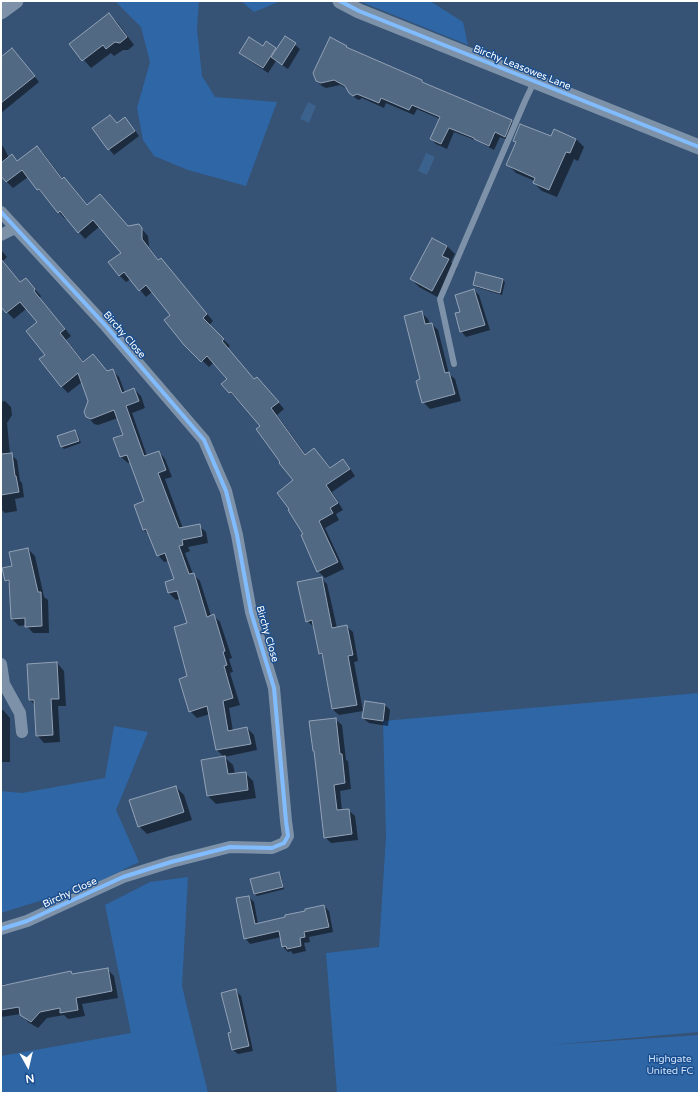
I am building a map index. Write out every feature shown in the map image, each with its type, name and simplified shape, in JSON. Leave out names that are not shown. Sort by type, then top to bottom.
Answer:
[{"type":"street","points":[[1,12],[16,1]]},
{"type":"street","name":"Birchy Leasowes Lane","points":[[340,1],[359,11],[699,148]]},
{"type":"street","name":"Birchy Close","points":[[1,212],[106,326],[204,440],[226,491],[237,534],[251,612],[274,688],[288,836],[284,843],[272,848],[230,847],[171,862],[130,875],[27,921],[1,928]]},
{"type":"street","points":[[1,235],[16,228]]},
{"type":"street","points":[[1,664],[4,684],[20,713],[22,732]]},
{"type":"lane","points":[[454,364],[440,299],[525,101],[535,82]]},
{"type":"green space","points":[[115,1],[199,1],[197,29],[202,76],[215,97],[277,102],[246,186],[188,170],[154,156],[143,140],[137,108],[150,62],[141,27]]},
{"type":"green space","points":[[241,1],[281,1],[254,12]]},
{"type":"green space","points":[[359,1],[430,1],[463,22],[468,45]]},
{"type":"green space","name":"Highgate United FC","points":[[699,693],[699,1032],[549,1045],[699,1035],[699,1093],[337,1093],[326,953],[379,947],[386,836],[383,721]]},
{"type":"green space","points":[[114,726],[148,732],[116,810],[139,862],[94,884],[1,913],[1,791],[22,793],[105,778]]},
{"type":"green space","points":[[188,877],[182,986],[208,1093],[1,1093],[1,1056],[131,1033],[105,905],[150,882]]},
{"type":"shaded area","points":[[308,102],[316,106],[309,123],[300,119]]},
{"type":"shaded area","points":[[426,153],[435,157],[427,175],[418,171]]},
{"type":"building","points":[[109,13],[127,37],[120,43],[115,42],[106,49],[103,45],[82,61],[69,44]]},
{"type":"building","points":[[285,36],[296,43],[282,65],[271,57]]},
{"type":"building","points":[[249,37],[263,46],[266,41],[276,48],[263,68],[239,53]]},
{"type":"building","points":[[330,37],[347,46],[346,47],[422,80],[422,82],[512,120],[505,137],[495,132],[489,146],[449,128],[441,144],[430,139],[440,117],[412,105],[409,110],[381,98],[379,103],[357,94],[353,96],[349,93],[345,86],[334,80],[321,83],[316,81],[313,73]]},
{"type":"building","points":[[12,48],[35,76],[1,103],[1,57]]},
{"type":"building","points":[[110,115],[117,123],[125,117],[135,131],[108,150],[92,128]]},
{"type":"building","points":[[520,124],[551,136],[554,129],[576,139],[570,153],[566,152],[549,190],[533,183],[535,178],[506,165],[516,142],[513,141]]},
{"type":"building","points":[[37,146],[62,179],[64,177],[87,205],[100,194],[128,226],[139,224],[142,228],[142,239],[158,260],[161,258],[207,314],[203,318],[224,339],[222,341],[254,379],[257,377],[279,402],[271,408],[305,455],[314,448],[330,468],[343,459],[350,469],[326,485],[338,503],[330,508],[333,513],[319,521],[338,562],[317,572],[301,535],[303,534],[288,510],[289,509],[277,493],[293,480],[279,463],[280,462],[256,429],[260,426],[231,392],[229,393],[221,384],[227,379],[207,356],[201,362],[184,345],[164,320],[170,315],[146,285],[139,291],[124,272],[119,276],[108,262],[121,253],[93,220],[78,233],[60,211],[58,213],[39,189],[37,190],[22,170],[6,182],[1,176],[1,163],[12,154],[17,161]]},
{"type":"building","points":[[432,238],[447,246],[442,256],[449,259],[432,291],[410,279]]},
{"type":"building","points":[[1,259],[20,282],[26,278],[35,289],[34,291],[65,329],[60,333],[83,362],[93,354],[107,371],[113,369],[122,393],[134,388],[139,401],[126,406],[144,456],[159,451],[166,470],[158,473],[179,528],[200,524],[202,536],[182,540],[183,545],[179,546],[189,574],[194,573],[207,617],[214,614],[225,651],[223,652],[227,665],[224,666],[233,698],[223,701],[228,731],[247,727],[251,744],[216,750],[207,706],[189,712],[179,679],[187,676],[174,627],[187,623],[177,591],[168,593],[165,582],[174,579],[165,553],[157,556],[146,529],[143,530],[134,505],[144,501],[127,455],[120,457],[113,438],[123,435],[114,410],[91,419],[86,417],[84,412],[88,401],[78,373],[61,387],[39,359],[45,355],[26,331],[37,322],[20,302],[6,313],[1,307]]},
{"type":"building","points":[[476,272],[503,279],[500,293],[473,285]]},
{"type":"building","points":[[474,289],[485,325],[460,332],[455,313],[460,312],[455,295]]},
{"type":"building","points":[[422,311],[425,324],[432,323],[445,373],[449,372],[455,394],[422,403],[416,381],[420,379],[404,316]]},
{"type":"building","points":[[75,430],[79,441],[61,447],[57,436]]},
{"type":"building","points":[[12,453],[19,492],[1,495],[1,454]]},
{"type":"building","points":[[28,548],[38,592],[41,592],[42,626],[25,627],[25,618],[11,619],[9,580],[5,581],[2,568],[12,566],[9,552]]},
{"type":"building","points":[[322,577],[332,628],[347,625],[353,655],[348,656],[357,705],[332,709],[322,653],[319,654],[312,620],[306,622],[297,582]]},
{"type":"building","points":[[57,662],[59,699],[51,699],[53,735],[36,736],[34,700],[29,700],[27,664]]},
{"type":"building","points":[[365,701],[385,704],[383,721],[362,718]]},
{"type":"building","points":[[336,718],[345,783],[334,785],[337,810],[349,809],[352,834],[324,838],[309,721]]},
{"type":"building","points":[[225,756],[228,774],[246,772],[248,790],[207,796],[201,760]]},
{"type":"building","points":[[176,786],[184,812],[138,827],[129,800]]},
{"type":"building","points":[[279,872],[283,887],[254,894],[250,879]]},
{"type":"building","points":[[249,896],[255,924],[285,917],[285,915],[324,905],[329,927],[304,932],[305,937],[300,938],[301,946],[287,949],[286,946],[282,947],[279,931],[244,939],[236,898]]},
{"type":"building","points":[[108,968],[112,991],[76,998],[78,1010],[60,1013],[60,1008],[40,1012],[31,1022],[20,1015],[19,1007],[1,1010],[1,986],[71,971],[72,974]]},
{"type":"building","points":[[236,989],[249,1046],[232,1050],[228,1033],[231,1032],[221,993]]},
{"type":"cycle path","points":[[340,1],[359,11],[699,147]]},
{"type":"cycle path","points":[[1,212],[106,326],[204,440],[226,491],[237,535],[251,612],[274,688],[288,836],[284,843],[272,848],[230,847],[171,862],[123,877],[27,921],[1,929]]}]
